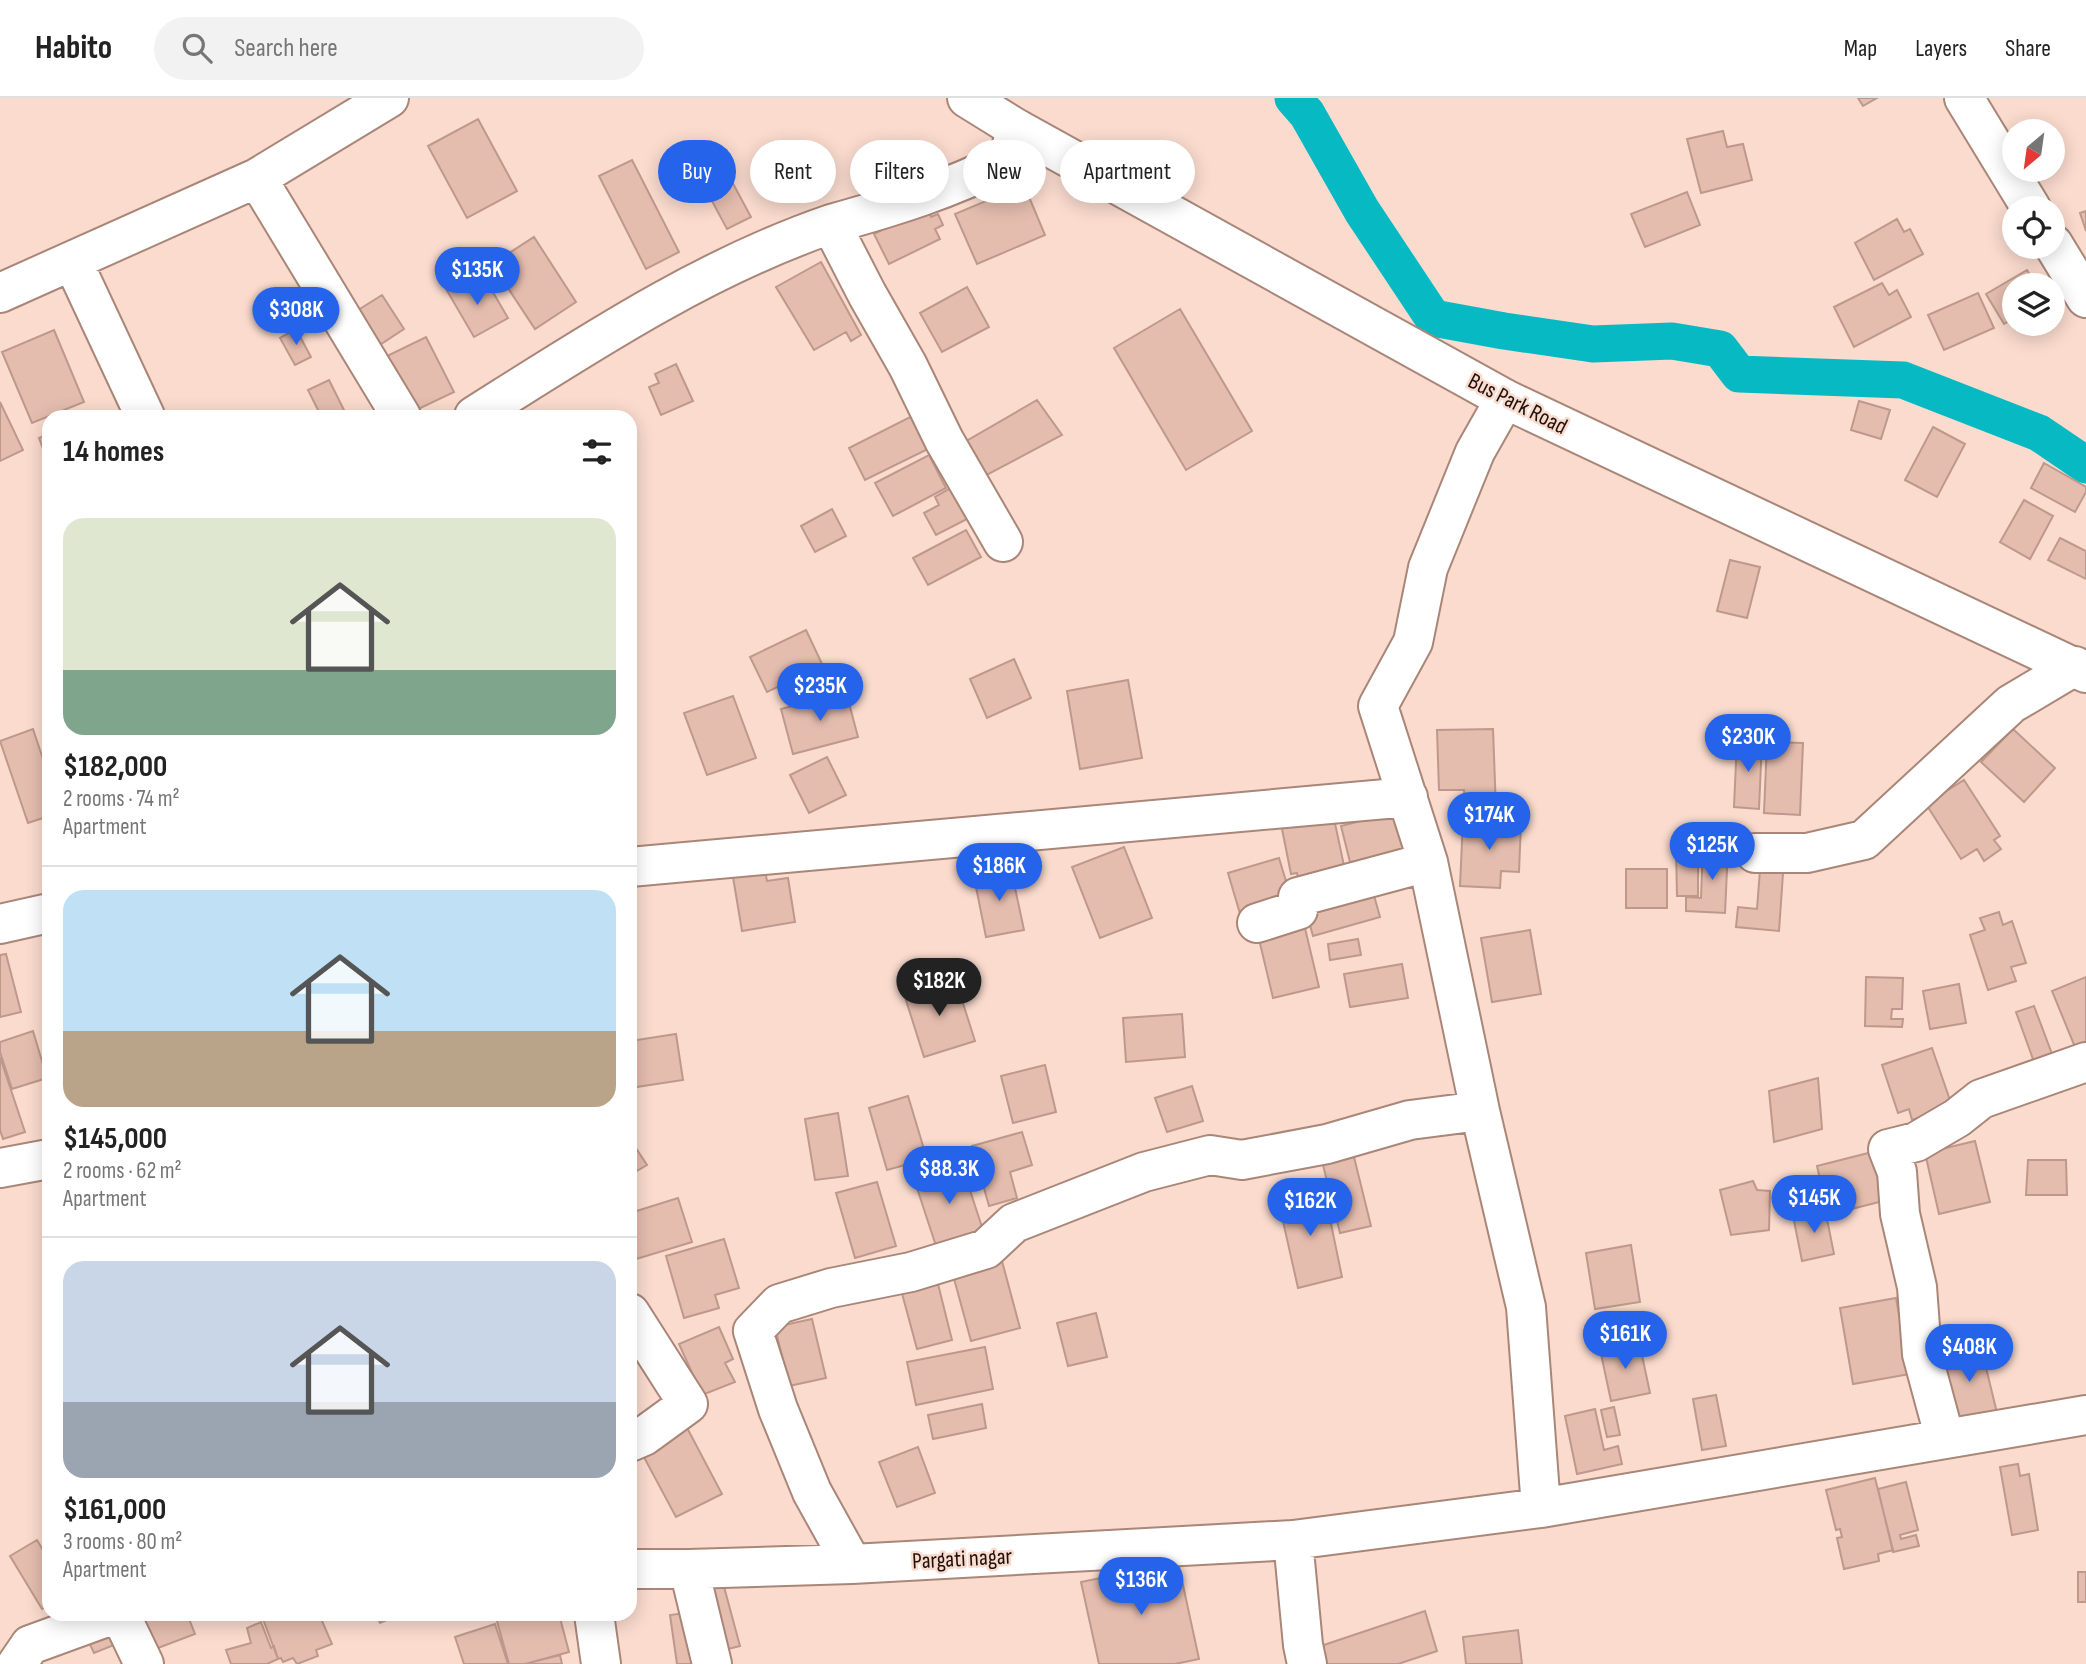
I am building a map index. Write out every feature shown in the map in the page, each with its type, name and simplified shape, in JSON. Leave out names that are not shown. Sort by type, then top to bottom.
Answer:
[{"type":"street","points":[[0,293],[257,178],[388,98]]},
{"type":"street","name":"Bus Park Road","points":[[967,98],[1017,129],[1505,399],[2080,669]]},
{"type":"street","points":[[1964,98],[2024,196]]},
{"type":"street","points":[[483,410],[686,287],[782,241],[904,204],[976,176],[1007,160],[1017,129]]},
{"type":"street","points":[[257,178],[397,410]]},
{"type":"street","points":[[831,224],[908,366],[944,440],[1003,542]]},
{"type":"street","points":[[2062,259],[2086,298]]},
{"type":"street","points":[[73,262],[142,410]]},
{"type":"street","points":[[1505,399],[1475,452],[1428,568],[1413,642],[1378,706],[1428,862],[1480,1111],[1526,1307],[1541,1508]]},
{"type":"street","points":[[1755,853],[1807,853],[1864,840],[2011,704],[2080,669]]},
{"type":"street","points":[[637,866],[1408,797]]},
{"type":"street","points":[[1257,923],[1298,910],[1298,897],[1428,862]]},
{"type":"street","points":[[0,924],[42,915]]},
{"type":"street","points":[[1945,1439],[1922,1354],[1917,1287],[1900,1214],[1897,1172],[1888,1149],[1916,1142],[1957,1118],[1980,1099],[2086,1062]]},
{"type":"street","points":[[852,1563],[812,1492],[778,1409],[753,1331],[779,1304],[831,1288],[911,1272],[986,1249],[1014,1223],[1144,1172],[1210,1155],[1242,1160],[1327,1144],[1410,1120],[1480,1111]]},
{"type":"street","points":[[0,1168],[42,1160]]},
{"type":"street","points":[[637,1324],[688,1404],[637,1439]]},
{"type":"street","name":"Pargati nagar","points":[[637,1569],[852,1563],[1293,1540],[1541,1508],[2086,1415]]},
{"type":"street","points":[[1293,1540],[1307,1664]]},
{"type":"street","points":[[689,1569],[712,1664]]},
{"type":"street","points":[[18,1664],[30,1645],[97,1621]]},
{"type":"street","points":[[121,1621],[144,1664]]},
{"type":"street","points":[[595,1621],[601,1664]]},
{"type":"building","points":[[1858,98],[1877,98],[1863,106]]},
{"type":"building","points":[[478,119],[517,191],[467,218],[428,146]]},
{"type":"building","points":[[1723,131],[1727,147],[1743,144],[1752,180],[1701,193],[1687,139]]},
{"type":"building","points":[[632,160],[679,252],[646,269],[599,176]]},
{"type":"building","points":[[736,189],[751,217],[727,229],[713,203],[736,203]]},
{"type":"building","points":[[1687,192],[1700,225],[1645,247],[1631,214]]},
{"type":"building","points":[[981,203],[1032,203],[1045,235],[977,264],[955,214]]},
{"type":"building","points":[[927,207],[931,217],[938,214],[943,225],[935,229],[940,239],[889,264],[874,234]]},
{"type":"building","points":[[2086,211],[2086,231],[2080,213]]},
{"type":"building","points":[[1897,219],[1904,232],[1910,229],[1923,254],[1874,280],[1855,243]]},
{"type":"building","points":[[534,237],[576,302],[535,329],[492,264]]},
{"type":"building","points":[[821,262],[861,335],[851,341],[846,332],[814,350],[776,287]]},
{"type":"building","points":[[463,280],[471,292],[487,282],[508,318],[474,337],[446,289]]},
{"type":"building","points":[[1882,283],[1889,295],[1897,290],[1911,317],[1854,347],[1834,307]]},
{"type":"building","points":[[2002,285],[2002,321],[1986,294]]},
{"type":"building","points":[[967,287],[989,327],[942,352],[920,313]]},
{"type":"building","points":[[1978,293],[1994,328],[1944,350],[1928,315]]},
{"type":"building","points":[[382,295],[404,329],[378,346],[355,312]]},
{"type":"building","points":[[1180,309],[1252,431],[1186,470],[1114,348]]},
{"type":"building","points":[[296,329],[311,357],[295,365],[280,338]]},
{"type":"building","points":[[54,330],[84,402],[64,410],[42,410],[42,419],[32,423],[2,352]]},
{"type":"building","points":[[426,337],[454,392],[416,410],[406,410],[381,359]]},
{"type":"building","points":[[676,364],[693,401],[661,415],[649,387],[659,383],[655,374]]},
{"type":"building","points":[[329,380],[344,410],[318,410],[308,390]]},
{"type":"building","points":[[1037,400],[1062,435],[981,478],[963,443]]},
{"type":"building","points":[[1859,401],[1890,410],[1881,439],[1851,430]]},
{"type":"building","points":[[0,402],[23,450],[0,461]]},
{"type":"building","points":[[918,413],[934,446],[865,480],[849,448]]},
{"type":"building","points":[[1933,427],[1965,444],[1937,497],[1905,480]]},
{"type":"building","points":[[929,455],[946,488],[893,516],[875,483]]},
{"type":"building","points":[[2044,463],[2086,487],[2075,512],[2031,488]]},
{"type":"building","points":[[951,488],[967,519],[936,535],[924,513],[939,505],[935,497]]},
{"type":"building","points":[[2024,500],[2053,516],[2030,559],[2000,542]]},
{"type":"building","points":[[832,509],[846,536],[815,552],[801,526]]},
{"type":"building","points":[[966,530],[981,557],[928,585],[913,558]]},
{"type":"building","points":[[2060,538],[2086,551],[2086,579],[2048,560]]},
{"type":"building","points":[[1730,560],[1760,567],[1747,618],[1717,611]]},
{"type":"building","points":[[806,630],[823,666],[767,692],[750,657]]},
{"type":"building","points":[[1014,659],[1031,698],[987,718],[970,679]]},
{"type":"building","points":[[1128,680],[1142,758],[1080,769],[1067,691]]},
{"type":"building","points":[[846,692],[858,737],[793,754],[781,709]]},
{"type":"building","points":[[733,696],[756,758],[707,775],[684,713]]},
{"type":"building","points":[[33,729],[42,756],[42,818],[28,823],[0,741]]},
{"type":"building","points":[[1493,729],[1496,810],[1465,811],[1464,790],[1439,790],[1437,730]]},
{"type":"building","points":[[2013,729],[2055,768],[2024,802],[1981,762]]},
{"type":"building","points":[[1737,740],[1762,741],[1759,809],[1734,807]]},
{"type":"building","points":[[1767,742],[1803,743],[1800,815],[1764,813]]},
{"type":"building","points":[[827,757],[846,795],[809,813],[790,775]]},
{"type":"building","points":[[1964,780],[2000,836],[1994,840],[2001,849],[1984,861],[1977,849],[1961,859],[1926,804]]},
{"type":"building","points":[[1404,810],[1418,862],[1354,878],[1341,826]]},
{"type":"building","points":[[1333,814],[1346,875],[1301,892],[1297,873],[1291,874],[1281,824]]},
{"type":"building","points":[[1463,820],[1521,823],[1519,872],[1501,871],[1500,888],[1460,886]]},
{"type":"building","points":[[1703,846],[1728,848],[1725,913],[1686,911],[1686,897],[1701,898]]},
{"type":"building","points":[[1124,847],[1152,918],[1100,938],[1072,867]]},
{"type":"building","points":[[1676,848],[1698,849],[1698,896],[1677,896]]},
{"type":"building","points":[[1761,857],[1784,859],[1779,931],[1736,927],[1738,907],[1757,909]]},
{"type":"building","points":[[1279,858],[1292,901],[1241,917],[1228,873]]},
{"type":"building","points":[[764,866],[767,881],[788,878],[795,922],[742,931],[732,871]]},
{"type":"building","points":[[1011,869],[1024,930],[986,937],[974,877]]},
{"type":"building","points":[[1626,869],[1667,869],[1667,908],[1626,908]]},
{"type":"building","points":[[1370,881],[1380,917],[1313,936],[1303,900]]},
{"type":"building","points":[[1999,912],[2003,925],[2012,921],[2026,963],[2011,967],[2016,981],[1988,990],[1970,935],[1985,930],[1980,918]]},
{"type":"building","points":[[1304,924],[1319,987],[1273,998],[1258,935]]},
{"type":"building","points":[[1530,930],[1541,994],[1492,1002],[1481,938]]},
{"type":"building","points":[[1358,939],[1361,955],[1330,960],[1328,944]]},
{"type":"building","points":[[6,954],[21,1012],[0,1017],[0,955]]},
{"type":"building","points":[[1402,964],[1408,998],[1350,1007],[1344,974]]},
{"type":"building","points":[[1866,977],[1903,978],[1902,1009],[1892,1009],[1891,1019],[1903,1019],[1902,1027],[1865,1026]]},
{"type":"building","points":[[2086,977],[2086,1049],[2077,1052],[2052,991]]},
{"type":"building","points":[[955,978],[975,1041],[924,1057],[904,994]]},
{"type":"building","points":[[1959,984],[1966,1023],[1930,1029],[1923,991]]},
{"type":"building","points":[[2034,1006],[2052,1054],[2034,1062],[2016,1012]]},
{"type":"building","points":[[1182,1014],[1185,1057],[1126,1062],[1123,1018]]},
{"type":"building","points":[[33,1031],[42,1061],[42,1080],[12,1089],[0,1052],[0,1042]]},
{"type":"building","points":[[676,1034],[683,1080],[637,1087],[637,1040]]},
{"type":"building","points":[[1932,1048],[1952,1106],[1912,1120],[1909,1109],[1898,1113],[1882,1065]]},
{"type":"building","points":[[0,1057],[25,1132],[3,1139],[0,1130]]},
{"type":"building","points":[[1045,1065],[1056,1112],[1013,1123],[1001,1076]]},
{"type":"building","points":[[1818,1078],[1822,1129],[1774,1142],[1769,1091]]},
{"type":"building","points":[[1192,1086],[1203,1121],[1167,1132],[1155,1098]]},
{"type":"building","points":[[908,1096],[927,1159],[887,1170],[869,1108]]},
{"type":"building","points":[[838,1113],[848,1176],[815,1180],[805,1119]]},
{"type":"building","points":[[1022,1132],[1032,1165],[1010,1172],[1017,1198],[989,1206],[972,1146]]},
{"type":"building","points":[[1975,1141],[1990,1202],[1939,1214],[1925,1153]]},
{"type":"building","points":[[637,1150],[647,1165],[637,1171]]},
{"type":"building","points":[[1876,1151],[1887,1200],[1828,1215],[1817,1166]]},
{"type":"building","points":[[1354,1157],[1371,1226],[1340,1233],[1323,1165]]},
{"type":"building","points":[[2028,1160],[2066,1160],[2067,1195],[2026,1195]]},
{"type":"building","points":[[962,1166],[983,1230],[936,1246],[915,1182]]},
{"type":"building","points":[[1753,1181],[1757,1190],[1770,1191],[1769,1230],[1731,1235],[1720,1190]]},
{"type":"building","points":[[877,1182],[896,1246],[855,1258],[836,1193]]},
{"type":"building","points":[[1324,1190],[1342,1277],[1298,1288],[1278,1199]]},
{"type":"building","points":[[678,1198],[692,1242],[637,1259],[637,1211]]},
{"type":"building","points":[[1825,1209],[1834,1254],[1802,1261],[1793,1216]]},
{"type":"building","points":[[724,1239],[739,1288],[715,1295],[719,1308],[684,1318],[666,1256]]},
{"type":"building","points":[[1631,1245],[1640,1302],[1595,1309],[1586,1253]]},
{"type":"building","points":[[1002,1261],[1020,1328],[971,1341],[953,1275]]},
{"type":"building","points":[[936,1276],[952,1340],[917,1349],[900,1286]]},
{"type":"building","points":[[1896,1298],[1910,1374],[1853,1384],[1840,1308]]},
{"type":"building","points":[[1096,1313],[1107,1357],[1068,1366],[1057,1323]]},
{"type":"building","points":[[812,1319],[826,1378],[789,1386],[775,1327]]},
{"type":"building","points":[[719,1327],[733,1359],[725,1363],[735,1382],[702,1395],[679,1344]]},
{"type":"building","points":[[1639,1341],[1650,1393],[1611,1401],[1600,1349]]},
{"type":"building","points":[[985,1347],[993,1389],[916,1405],[907,1362]]},
{"type":"building","points":[[1981,1347],[1997,1413],[1954,1420],[1943,1354]]},
{"type":"building","points":[[1716,1395],[1726,1446],[1702,1450],[1693,1399]]},
{"type":"building","points":[[982,1404],[986,1428],[933,1439],[928,1415]]},
{"type":"building","points":[[1614,1407],[1620,1435],[1607,1437],[1601,1410]]},
{"type":"building","points":[[1595,1409],[1604,1450],[1618,1446],[1622,1464],[1577,1474],[1565,1416]]},
{"type":"building","points":[[685,1424],[722,1494],[676,1517],[639,1448]]},
{"type":"building","points":[[918,1447],[935,1493],[897,1507],[879,1462]]},
{"type":"building","points":[[2018,1464],[2020,1476],[2029,1474],[2038,1530],[2012,1535],[2000,1467]]},
{"type":"building","points":[[1875,1478],[1893,1550],[1878,1554],[1879,1561],[1844,1569],[1837,1538],[1842,1537],[1840,1529],[1836,1530],[1826,1490]]},
{"type":"building","points":[[1906,1482],[1918,1530],[1900,1535],[1901,1539],[1916,1535],[1919,1546],[1893,1552],[1878,1489]]},
{"type":"building","points":[[37,1540],[42,1548],[42,1609],[10,1556]]},
{"type":"building","points":[[1178,1562],[1199,1659],[1175,1664],[1099,1664],[1081,1582]]},
{"type":"building","points":[[2078,1572],[2086,1572],[2086,1602],[2078,1602]]},
{"type":"building","points":[[723,1583],[740,1646],[720,1651],[703,1589]]},
{"type":"building","points":[[1425,1611],[1437,1651],[1398,1664],[1320,1664],[1315,1648]]},
{"type":"building","points":[[693,1612],[700,1664],[677,1664],[670,1615]]},
{"type":"building","points":[[139,1621],[190,1621],[195,1634],[142,1654]]},
{"type":"building","points":[[264,1621],[322,1621],[332,1644],[316,1650],[318,1656],[297,1664],[293,1658],[283,1662],[281,1658],[278,1659]]},
{"type":"building","points":[[497,1621],[561,1621],[569,1652],[525,1664],[509,1664]]},
{"type":"building","points":[[261,1622],[278,1659],[267,1664],[231,1664],[226,1650],[251,1643],[247,1628]]},
{"type":"building","points":[[495,1624],[508,1664],[464,1664],[455,1637]]},
{"type":"building","points":[[111,1626],[119,1643],[94,1653],[86,1636]]},
{"type":"building","points":[[1518,1630],[1522,1664],[1466,1664],[1463,1637]]},
{"type":"building","points":[[560,1655],[562,1664],[525,1664]]},
{"type":"waterway","points":[[1293,98],[1307,114],[1362,211],[1433,318],[1593,344],[1672,341],[1720,349],[1739,374],[1903,380],[2039,433],[2086,465]]}]
